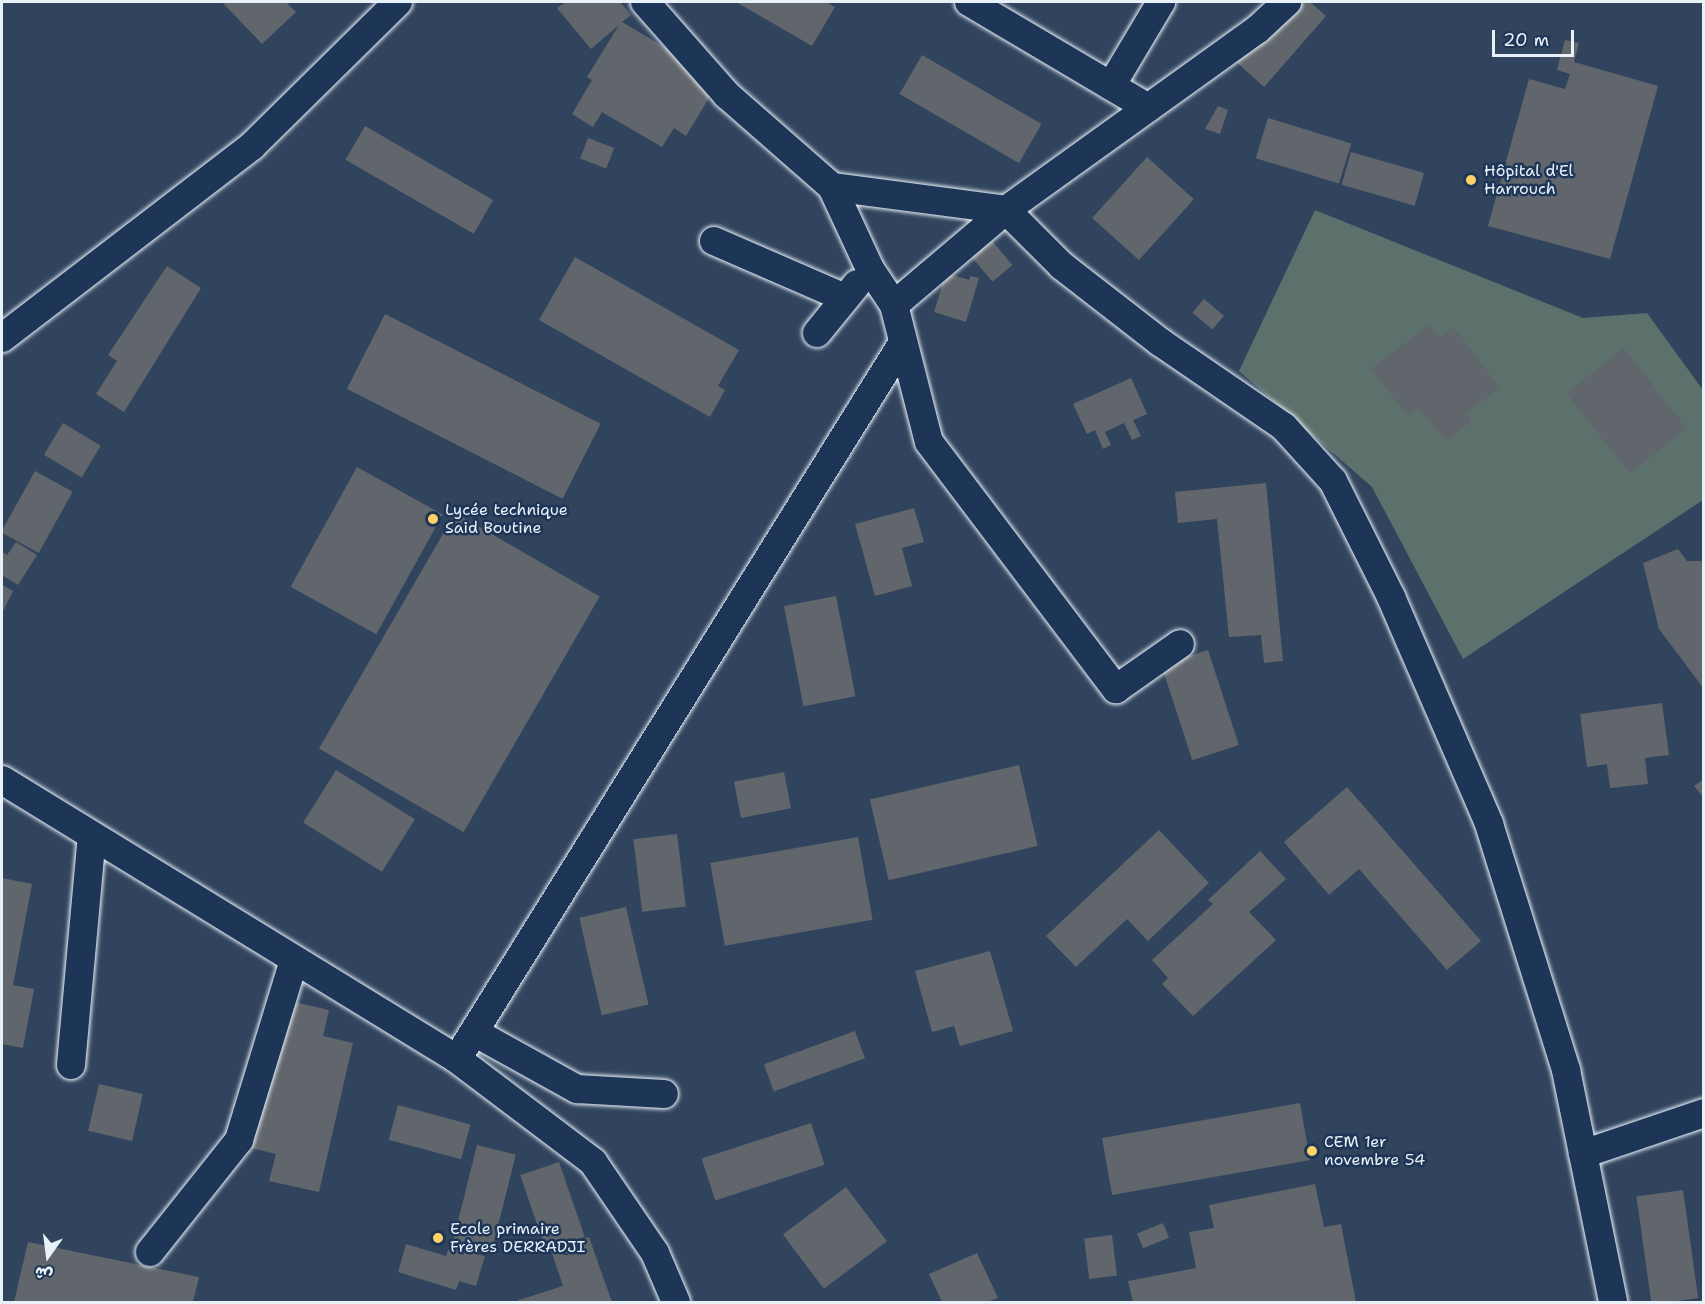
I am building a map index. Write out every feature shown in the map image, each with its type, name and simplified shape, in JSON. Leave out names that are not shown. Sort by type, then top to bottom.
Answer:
[{"type":"street","points":[[2,338],[252,146],[398,2]]},
{"type":"street","points":[[645,2],[727,95],[832,187],[870,269],[894,305],[902,344],[929,442],[1116,689],[1180,644]]},
{"type":"street","points":[[969,2],[1148,108]]},
{"type":"street","points":[[1111,86],[1161,2]]},
{"type":"street","points":[[894,305],[1006,210],[1258,29],[1287,2]]},
{"type":"street","points":[[832,187],[1006,210],[1062,266],[1160,342],[1284,427],[1333,481],[1424,673],[1489,824],[1566,1070],[1613,1302]]},
{"type":"street","points":[[714,241],[845,298]]},
{"type":"street","points":[[817,333],[870,269]]},
{"type":"street","points":[[457,1059],[902,344]]},
{"type":"street","points":[[2,780],[457,1059],[593,1162],[655,1253],[676,1302]]},
{"type":"street","points":[[71,1065],[92,836]]},
{"type":"street","points":[[150,1252],[239,1140],[294,960]]},
{"type":"street","points":[[474,1032],[577,1089],[664,1094]]},
{"type":"street","points":[[1583,1154],[1704,1113]]},
{"type":"green space","points":[[1315,210],[1583,318],[1647,313],[1703,390],[1703,500],[1463,659],[1372,487],[1239,371]]},
{"type":"building","points":[[222,2],[286,2],[296,12],[262,44]]},
{"type":"building","points":[[566,2],[620,2],[631,15],[622,22],[720,80],[686,136],[674,128],[662,147],[602,112],[593,127],[572,114],[592,80],[587,77],[619,25],[591,49],[557,8]]},
{"type":"building","points":[[736,2],[826,2],[835,7],[812,46]]},
{"type":"building","points":[[1282,2],[1310,2],[1326,16],[1264,87],[1232,58]]},
{"type":"building","points":[[1565,40],[1579,43],[1574,62],[1658,86],[1610,259],[1488,226],[1529,79],[1565,89],[1570,74],[1557,70]]},
{"type":"building","points":[[922,55],[1042,124],[1019,163],[900,94]]},
{"type":"building","points":[[1218,106],[1228,110],[1220,134],[1205,129]]},
{"type":"building","points":[[1268,118],[1351,143],[1339,184],[1256,158]]},
{"type":"building","points":[[365,126],[493,200],[474,234],[346,160]]},
{"type":"building","points":[[588,138],[614,148],[606,169],[580,159]]},
{"type":"building","points":[[1351,152],[1424,173],[1415,206],[1342,185]]},
{"type":"building","points":[[1147,157],[1194,199],[1139,260],[1092,218]]},
{"type":"building","points":[[988,236],[1012,265],[993,282],[968,253]]},
{"type":"building","points":[[575,257],[739,350],[718,386],[725,390],[710,417],[539,320]]},
{"type":"building","points":[[167,266],[201,288],[124,412],[96,394],[117,361],[108,355]]},
{"type":"building","points":[[946,273],[969,280],[971,276],[979,278],[966,322],[934,312]]},
{"type":"building","points":[[1204,299],[1224,316],[1212,330],[1192,313]]},
{"type":"building","points":[[385,314],[601,424],[562,499],[347,389]]},
{"type":"building","points":[[1429,325],[1439,338],[1454,327],[1500,388],[1466,413],[1472,421],[1445,441],[1419,408],[1408,416],[1371,369]]},
{"type":"building","points":[[1624,348],[1687,428],[1629,473],[1566,393]]},
{"type":"building","points":[[1131,378],[1147,414],[1133,420],[1141,436],[1132,440],[1124,423],[1105,432],[1111,445],[1103,449],[1095,430],[1087,434],[1073,404]]},
{"type":"building","points":[[63,423],[101,446],[82,477],[44,455]]},
{"type":"building","points":[[357,467],[443,515],[376,634],[291,587]]},
{"type":"building","points":[[35,471],[73,492],[39,553],[2,533]]},
{"type":"building","points":[[1266,483],[1283,661],[1264,663],[1261,635],[1229,637],[1217,519],[1178,523],[1175,492]]},
{"type":"building","points":[[914,508],[924,542],[902,548],[912,586],[875,596],[855,524]]},
{"type":"building","points":[[455,513],[600,596],[464,832],[319,749]]},
{"type":"building","points":[[16,542],[37,555],[18,585],[2,575],[2,552],[7,555]]},
{"type":"building","points":[[1678,549],[1687,561],[1704,561],[1704,689],[1659,629],[1643,563]]},
{"type":"building","points":[[2,585],[13,591],[2,613]]},
{"type":"building","points":[[836,596],[855,696],[803,706],[784,606]]},
{"type":"building","points":[[1208,650],[1239,745],[1192,760],[1161,665]]},
{"type":"building","points":[[1662,703],[1669,755],[1645,758],[1648,784],[1610,788],[1607,764],[1587,767],[1580,714]]},
{"type":"building","points":[[1019,765],[1038,846],[889,880],[870,799]]},
{"type":"building","points":[[336,770],[415,819],[382,872],[303,823]]},
{"type":"building","points":[[784,772],[791,808],[741,818],[734,782]]},
{"type":"building","points":[[1704,779],[1704,798],[1694,786]]},
{"type":"building","points":[[1347,787],[1481,941],[1447,970],[1359,869],[1329,895],[1284,842]]},
{"type":"building","points":[[1159,830],[1209,883],[1148,941],[1127,919],[1076,967],[1046,936]]},
{"type":"building","points":[[677,834],[686,906],[642,912],[633,839]]},
{"type":"building","points":[[858,837],[873,920],[725,946],[710,863]]},
{"type":"building","points":[[1260,851],[1286,879],[1249,912],[1276,940],[1193,1016],[1162,984],[1168,978],[1152,960],[1213,904],[1208,900]]},
{"type":"building","points":[[2,878],[32,884],[13,985],[34,989],[23,1048],[2,1044]]},
{"type":"building","points":[[626,907],[648,1004],[602,1015],[579,918]]},
{"type":"building","points":[[990,951],[1013,1031],[960,1046],[954,1026],[932,1032],[915,971]]},
{"type":"building","points":[[285,1000],[329,1010],[323,1036],[353,1043],[319,1192],[269,1181],[276,1154],[251,1148]]},
{"type":"building","points":[[855,1031],[865,1058],[774,1091],[764,1064]]},
{"type":"building","points":[[99,1084],[143,1094],[132,1141],[88,1131]]},
{"type":"building","points":[[1300,1103],[1310,1160],[1112,1195],[1102,1138]]},
{"type":"building","points":[[398,1105],[470,1124],[461,1159],[389,1140]]},
{"type":"building","points":[[811,1123],[825,1165],[715,1200],[702,1159]]},
{"type":"building","points":[[477,1145],[516,1155],[491,1255],[452,1245]]},
{"type":"building","points":[[559,1162],[585,1237],[546,1250],[520,1175]]},
{"type":"building","points":[[1315,1184],[1324,1227],[1341,1224],[1356,1302],[1133,1302],[1128,1281],[1196,1268],[1189,1232],[1214,1228],[1209,1205]]},
{"type":"building","points":[[846,1187],[887,1241],[824,1289],[783,1235]]},
{"type":"building","points":[[1683,1190],[1698,1298],[1651,1302],[1636,1197]]},
{"type":"building","points":[[1163,1223],[1169,1238],[1143,1248],[1137,1233]]},
{"type":"building","points":[[1112,1235],[1117,1276],[1089,1279],[1084,1238]]},
{"type":"building","points":[[589,1237],[612,1302],[513,1302],[563,1286],[551,1250]]},
{"type":"building","points":[[28,1242],[199,1277],[193,1302],[14,1302]]},
{"type":"building","points":[[406,1244],[446,1256],[450,1246],[485,1256],[476,1286],[459,1281],[456,1290],[398,1272]]},
{"type":"building","points":[[977,1253],[998,1298],[987,1302],[942,1302],[929,1274]]},
{"type":"place","name":"Hôpital d'El Harrouch","points":[[1471,180]]},
{"type":"place","name":"Lycée technique Said Boutine","points":[[433,519]]},
{"type":"place","name":"CEM 1er novembre 54","points":[[1312,1151]]},
{"type":"place","name":"Ecole primaire Frères DERRADJI","points":[[438,1238]]}]
